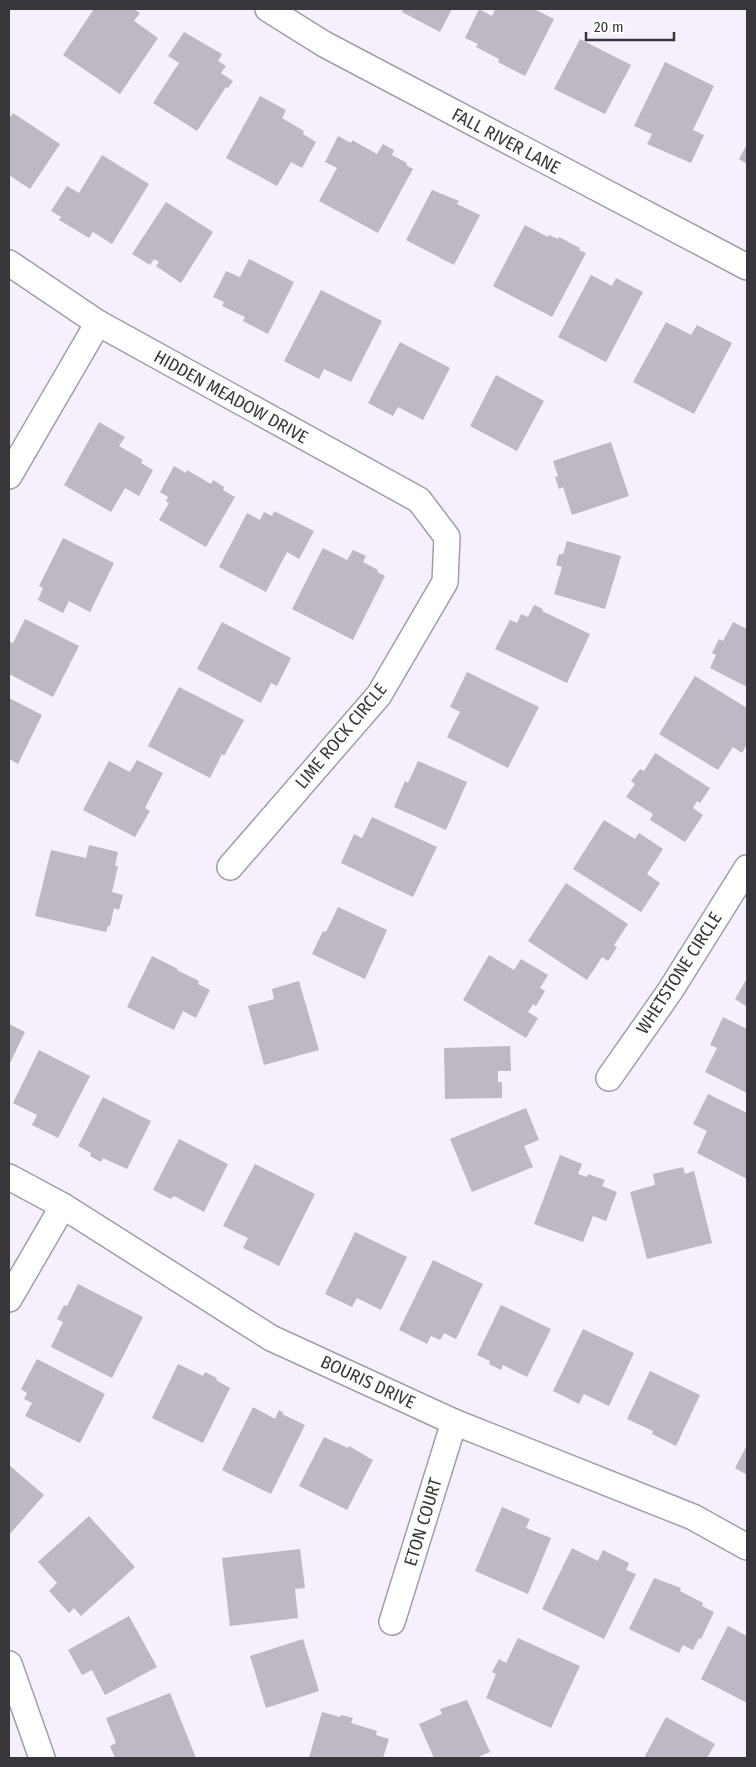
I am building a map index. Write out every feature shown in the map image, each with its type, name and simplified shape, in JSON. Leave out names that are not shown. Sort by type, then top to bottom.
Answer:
[{"type":"street","name":"FALL RIVER LANE","points":[[268,9],[324,44],[747,267]]},
{"type":"street","name":"HIDDEN MEADOW DRIVE","points":[[9,263],[98,323],[418,500],[447,537]]},
{"type":"street","points":[[9,476],[98,323]]},
{"type":"street","name":"LIME ROCK CIRCLE","points":[[230,867],[379,695],[445,582],[447,537]]},
{"type":"street","name":"WHETSTONE CIRCLE","points":[[609,1078],[670,991],[747,868]]},
{"type":"street","name":"BOURIS DRIVE","points":[[9,1177],[63,1206],[271,1338],[454,1422],[693,1517],[747,1547]]},
{"type":"street","points":[[9,1299],[63,1206]]},
{"type":"street","name":"ETON COURT","points":[[392,1622],[454,1422]]},
{"type":"street","points":[[9,1664],[42,1758]]},
{"type":"building","points":[[94,9],[134,9],[140,13],[134,21],[158,38],[120,94],[63,55]]},
{"type":"building","points":[[403,9],[452,9],[440,32],[402,12]]},
{"type":"building","points":[[479,9],[492,16],[495,9],[534,9],[554,19],[525,76],[498,62],[499,59],[476,47],[478,44],[465,38]]},
{"type":"building","points":[[184,32],[222,54],[218,61],[226,66],[221,73],[233,81],[228,88],[226,87],[197,131],[153,103],[179,63],[168,56]]},
{"type":"building","points":[[580,39],[631,65],[605,114],[554,89]]},
{"type":"building","points":[[665,62],[714,86],[693,130],[704,135],[691,163],[647,144],[652,134],[634,126]]},
{"type":"building","points":[[260,96],[286,110],[282,118],[304,131],[303,134],[316,142],[302,168],[291,162],[277,186],[226,158]]},
{"type":"building","points":[[13,113],[60,144],[30,189],[9,175],[9,119]]},
{"type":"building","points":[[338,136],[351,143],[352,140],[377,154],[383,144],[394,150],[392,155],[407,163],[406,165],[413,169],[378,233],[319,201],[337,168],[325,162]]},
{"type":"building","points":[[747,144],[747,164],[739,159]]},
{"type":"building","points":[[102,155],[149,184],[112,244],[93,232],[89,238],[59,220],[61,217],[51,211],[67,186],[79,193]]},
{"type":"building","points":[[432,190],[459,201],[457,204],[480,215],[454,265],[406,240]]},
{"type":"building","points":[[166,202],[213,232],[181,283],[156,266],[159,262],[154,259],[150,265],[132,254]]},
{"type":"building","points":[[525,225],[548,237],[549,235],[558,239],[559,237],[586,253],[552,317],[493,286]]},
{"type":"building","points":[[249,259],[294,282],[268,334],[243,321],[245,317],[222,306],[224,302],[213,297],[226,271],[240,277]]},
{"type":"building","points":[[591,275],[612,286],[616,278],[643,292],[606,362],[558,337]]},
{"type":"building","points":[[321,290],[382,321],[351,382],[324,369],[319,379],[284,361]]},
{"type":"building","points":[[666,322],[691,335],[697,325],[732,343],[694,414],[633,382]]},
{"type":"building","points":[[400,342],[450,368],[423,420],[398,407],[393,416],[368,403]]},
{"type":"building","points":[[496,375],[544,401],[517,451],[470,426]]},
{"type":"building","points":[[99,422],[125,437],[119,446],[143,460],[141,463],[153,470],[139,496],[125,488],[111,512],[64,485]]},
{"type":"building","points":[[611,442],[629,496],[572,515],[563,487],[559,489],[555,477],[558,476],[553,461]]},
{"type":"building","points":[[174,466],[186,473],[187,470],[211,484],[213,480],[224,487],[223,490],[235,497],[206,547],[159,520],[169,503],[166,501],[168,497],[160,492]]},
{"type":"building","points":[[274,511],[314,531],[299,559],[287,552],[266,592],[219,567],[247,513],[260,520],[264,512],[272,516]]},
{"type":"building","points":[[63,538],[114,563],[90,612],[69,601],[63,613],[38,600],[43,588],[39,586]]},
{"type":"building","points":[[567,541],[621,556],[605,609],[554,594],[562,567],[556,565],[559,554],[563,554]]},
{"type":"building","points":[[323,548],[347,560],[353,550],[366,556],[363,562],[385,576],[353,640],[292,609]]},
{"type":"building","points":[[534,605],[543,609],[542,611],[590,634],[567,683],[495,649],[510,620],[517,623],[521,614],[528,617]]},
{"type":"building","points":[[25,619],[79,646],[53,697],[9,674],[9,641],[13,643]]},
{"type":"building","points":[[222,622],[291,658],[277,686],[271,683],[261,703],[197,669]]},
{"type":"building","points":[[733,622],[747,629],[747,687],[710,668],[716,655],[712,653],[719,639],[723,641]]},
{"type":"building","points":[[467,672],[539,707],[508,768],[447,737],[460,712],[450,707]]},
{"type":"building","points":[[695,676],[747,708],[747,744],[742,753],[733,747],[718,770],[659,734]]},
{"type":"building","points":[[179,687],[244,720],[224,756],[222,754],[210,778],[148,746]]},
{"type":"building","points":[[9,698],[42,715],[18,764],[9,759]]},
{"type":"building","points":[[655,753],[710,788],[700,803],[697,801],[693,808],[703,815],[685,842],[650,820],[653,814],[626,797],[635,784],[631,781],[640,769],[644,771]]},
{"type":"building","points":[[137,760],[163,773],[145,808],[150,811],[135,837],[83,810],[109,761],[130,772]]},
{"type":"building","points":[[418,761],[467,782],[446,830],[394,807],[405,781],[408,783]]},
{"type":"building","points":[[372,817],[437,847],[413,897],[341,863],[354,834],[362,838]]},
{"type":"building","points":[[604,820],[635,839],[639,833],[663,849],[647,874],[660,883],[641,912],[573,869]]},
{"type":"building","points":[[89,845],[118,852],[115,866],[118,866],[112,892],[123,895],[119,910],[114,908],[110,926],[108,926],[106,932],[35,916],[51,850],[86,858]]},
{"type":"building","points":[[566,883],[628,924],[614,945],[617,947],[608,961],[602,957],[587,980],[528,941]]},
{"type":"building","points":[[338,907],[387,930],[365,979],[312,954],[323,931],[326,932]]},
{"type":"building","points":[[489,955],[514,970],[521,959],[548,975],[540,988],[545,991],[536,1006],[533,1004],[528,1012],[538,1018],[526,1038],[463,1000]]},
{"type":"building","points":[[152,956],[199,981],[198,984],[210,990],[196,1018],[183,1011],[174,1030],[127,1007]]},
{"type":"building","points":[[747,978],[747,1007],[735,999]]},
{"type":"building","points":[[299,981],[319,1050],[264,1065],[248,1006],[274,999],[272,989]]},
{"type":"building","points":[[723,1017],[747,1029],[747,1093],[705,1072],[717,1048],[710,1045]]},
{"type":"building","points":[[9,1024],[25,1032],[9,1065]]},
{"type":"building","points":[[510,1046],[511,1071],[498,1071],[498,1082],[502,1082],[502,1098],[445,1099],[444,1048]]},
{"type":"building","points":[[39,1050],[90,1076],[58,1138],[32,1125],[37,1115],[13,1103]]},
{"type":"building","points":[[708,1094],[747,1113],[747,1179],[697,1153],[707,1131],[693,1124]]},
{"type":"building","points":[[103,1097],[151,1121],[127,1169],[103,1158],[101,1162],[90,1156],[91,1153],[78,1146]]},
{"type":"building","points":[[526,1108],[539,1140],[524,1146],[533,1167],[472,1192],[450,1139]]},
{"type":"building","points":[[179,1139],[228,1164],[204,1212],[174,1196],[171,1199],[153,1190]]},
{"type":"building","points":[[560,1155],[582,1164],[578,1174],[587,1177],[588,1174],[605,1180],[602,1186],[617,1192],[606,1221],[593,1216],[583,1242],[534,1224]]},
{"type":"building","points":[[255,1164],[315,1194],[279,1266],[243,1248],[248,1238],[223,1226]]},
{"type":"building","points":[[683,1167],[685,1174],[694,1171],[712,1243],[647,1259],[630,1192],[655,1185],[653,1174]]},
{"type":"building","points":[[355,1232],[407,1257],[381,1310],[357,1298],[352,1307],[325,1294]]},
{"type":"building","points":[[433,1260],[483,1284],[456,1339],[444,1333],[440,1340],[431,1336],[427,1344],[399,1330]]},
{"type":"building","points":[[78,1284],[143,1317],[112,1378],[51,1347],[63,1322],[57,1319],[64,1305],[67,1306]]},
{"type":"building","points":[[501,1305],[551,1329],[527,1377],[503,1365],[501,1370],[489,1364],[490,1361],[477,1355]]},
{"type":"building","points":[[583,1329],[634,1353],[609,1406],[584,1394],[579,1404],[553,1391]]},
{"type":"building","points":[[37,1359],[105,1394],[80,1443],[25,1416],[32,1403],[24,1399],[27,1393],[21,1389]]},
{"type":"building","points":[[178,1364],[203,1376],[205,1372],[230,1388],[203,1443],[152,1418]]},
{"type":"building","points":[[650,1371],[700,1395],[676,1446],[652,1434],[653,1431],[627,1419]]},
{"type":"building","points":[[253,1407],[275,1419],[279,1410],[284,1413],[282,1414],[305,1425],[271,1494],[222,1470]]},
{"type":"building","points":[[324,1437],[348,1448],[349,1446],[373,1460],[347,1510],[299,1486]]},
{"type":"building","points":[[747,1445],[747,1475],[735,1468]]},
{"type":"building","points":[[9,1465],[44,1495],[9,1535]]},
{"type":"building","points":[[502,1507],[530,1519],[526,1528],[551,1538],[528,1594],[475,1571]]},
{"type":"building","points":[[89,1516],[135,1567],[81,1616],[74,1608],[69,1613],[49,1591],[57,1583],[38,1562]]},
{"type":"building","points":[[572,1548],[598,1561],[603,1550],[629,1563],[626,1570],[636,1574],[604,1639],[542,1609]]},
{"type":"building","points":[[300,1549],[305,1588],[295,1589],[298,1618],[230,1626],[222,1558]]},
{"type":"building","points":[[654,1578],[681,1588],[680,1591],[703,1603],[702,1606],[714,1612],[701,1639],[699,1638],[693,1650],[683,1645],[679,1653],[629,1629]]},
{"type":"building","points":[[129,1616],[157,1667],[105,1695],[92,1670],[82,1675],[68,1650]]},
{"type":"building","points":[[728,1626],[747,1636],[747,1703],[701,1679]]},
{"type":"building","points":[[518,1638],[580,1666],[551,1728],[486,1698],[496,1674],[492,1672],[499,1659],[506,1663]]},
{"type":"building","points":[[303,1639],[319,1691],[266,1708],[250,1656]]},
{"type":"building","points":[[170,1693],[196,1758],[115,1758],[110,1746],[116,1743],[106,1718]]},
{"type":"building","points":[[467,1700],[490,1752],[476,1758],[434,1758],[419,1724],[442,1714],[440,1709]]},
{"type":"building","points":[[322,1712],[353,1718],[351,1723],[377,1731],[376,1735],[389,1739],[383,1758],[309,1758]]},
{"type":"building","points":[[666,1717],[715,1744],[707,1758],[644,1758]]}]
